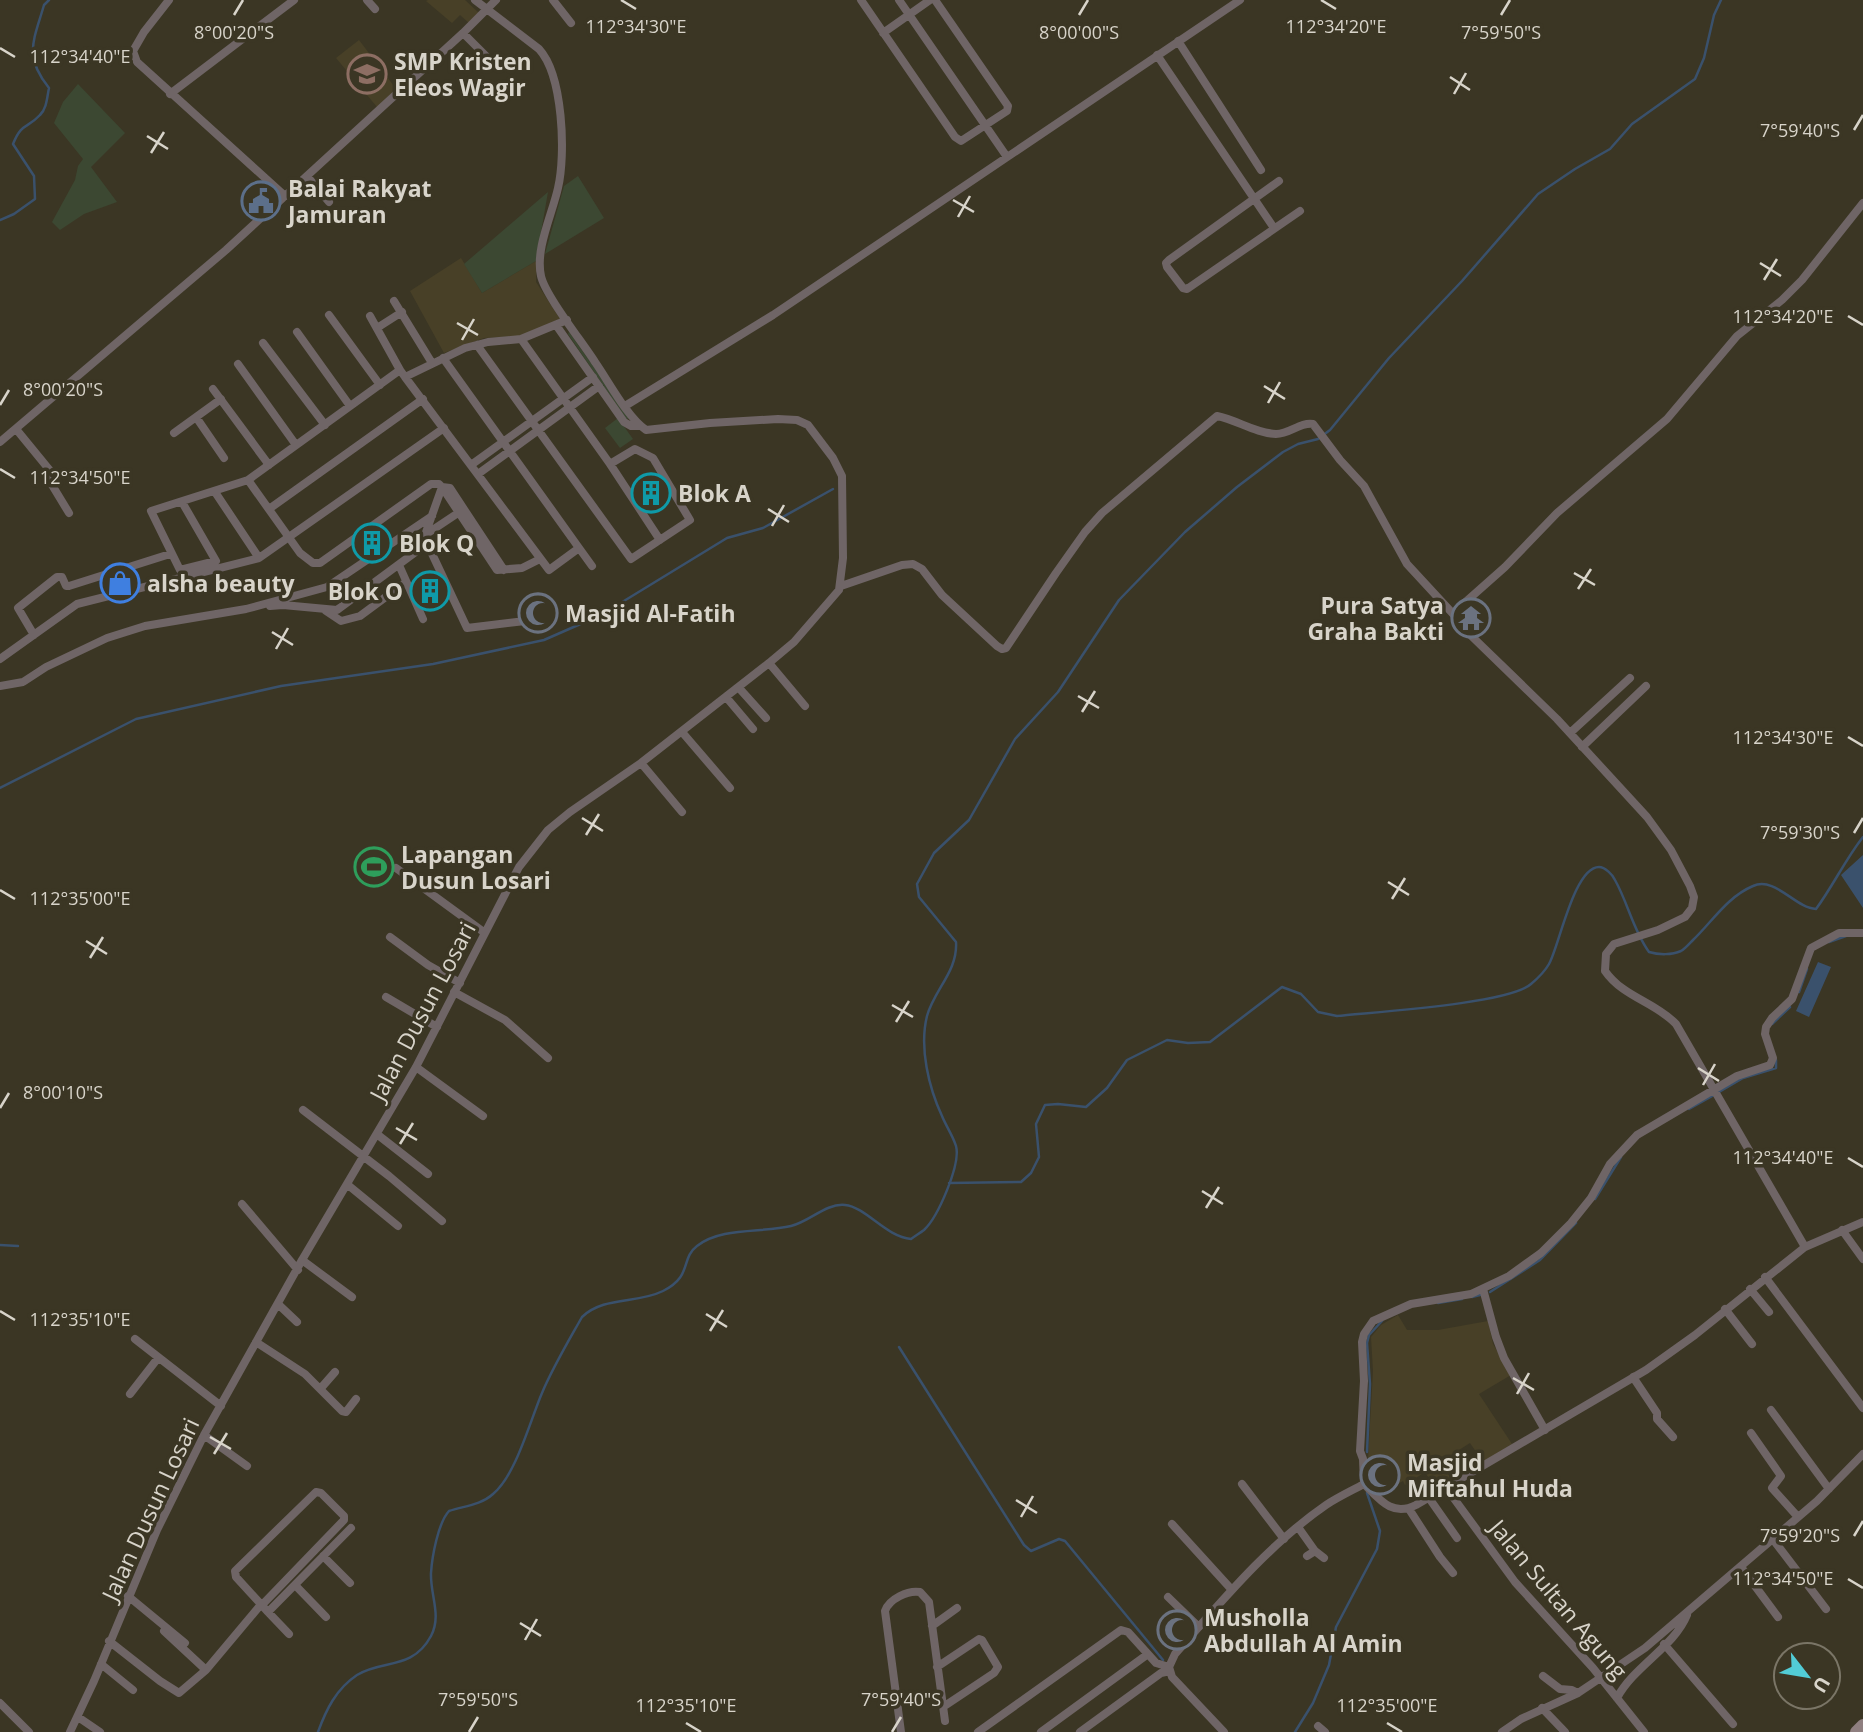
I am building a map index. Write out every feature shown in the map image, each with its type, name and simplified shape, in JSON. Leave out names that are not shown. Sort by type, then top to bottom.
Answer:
[{"type":"street","points":[[169,0],[144,32],[133,51],[134,57],[170,94],[285,196]]},
{"type":"street","points":[[278,0],[284,8]]},
{"type":"street","points":[[170,94],[294,0]]},
{"type":"street","points":[[368,0],[375,9]]},
{"type":"street","points":[[475,0],[539,49],[552,72],[562,151],[558,187],[542,251],[540,274],[567,320],[640,426]]},
{"type":"street","points":[[0,442],[226,250],[496,0]]},
{"type":"street","points":[[553,0],[571,23]]},
{"type":"street","points":[[861,0],[883,33],[957,140],[961,141],[1007,111],[1007,103],[932,0],[883,33]]},
{"type":"street","points":[[899,0],[1007,157]]},
{"type":"street","points":[[625,405],[773,315],[1240,0]]},
{"type":"street","points":[[463,33],[496,66]]},
{"type":"street","points":[[1178,41],[1261,170]]},
{"type":"street","points":[[1157,55],[1274,228]]},
{"type":"street","points":[[307,176],[329,202]]},
{"type":"street","points":[[1279,181],[1169,260],[1167,267],[1183,288],[1187,289],[1300,211]]},
{"type":"street","points":[[1455,616],[1461,606],[1505,567],[1557,513],[1667,419],[1737,336],[1802,280],[1863,204]]},
{"type":"street","points":[[394,301],[432,363]]},
{"type":"street","points":[[377,328],[402,312]]},
{"type":"street","points":[[329,315],[380,385]]},
{"type":"street","points":[[370,316],[403,374],[549,570],[579,548]]},
{"type":"street","points":[[182,502],[216,561],[180,570],[151,511],[248,480],[380,385],[403,374],[477,345],[521,339],[567,320]]},
{"type":"street","points":[[556,325],[624,422],[631,426],[652,431],[710,423],[778,419],[797,419],[808,425],[833,458],[842,476],[841,586],[902,565],[913,564],[922,569],[942,595],[1002,649],[1006,649],[1034,604],[1093,523],[1132,486],[1212,419],[1217,416],[1252,429],[1278,434],[1287,433],[1307,423],[1313,424],[1368,492],[1407,564],[1455,616],[1464,630],[1570,733],[1647,817],[1671,850],[1694,897],[1685,917],[1643,935],[1618,941],[1608,949],[1604,960],[1605,971],[1622,989],[1669,1016],[1676,1024],[1805,1247]]},
{"type":"street","points":[[298,331],[350,406]]},
{"type":"street","points":[[521,339],[610,464],[660,540]]},
{"type":"street","points":[[263,343],[325,425]]},
{"type":"street","points":[[477,345],[631,559],[690,520],[653,457],[635,449],[610,464]]},
{"type":"street","points":[[443,358],[592,566]]},
{"type":"street","points":[[239,364],[296,445]]},
{"type":"street","points":[[471,465],[593,377]]},
{"type":"street","points":[[478,474],[599,386]]},
{"type":"street","points":[[213,389],[269,465]]},
{"type":"street","points":[[174,433],[220,399]]},
{"type":"street","points":[[269,509],[423,399]]},
{"type":"street","points":[[196,417],[224,458]]},
{"type":"street","points":[[0,659],[77,604],[259,558],[444,428]]},
{"type":"street","points":[[16,429],[52,473],[52,485],[69,513]]},
{"type":"street","points":[[248,480],[300,553],[313,562],[320,563],[431,484],[439,484],[450,488],[504,570]]},
{"type":"street","points":[[442,487],[497,570],[522,568],[540,559]]},
{"type":"street","points":[[0,686],[23,682],[46,667],[107,638],[145,626],[283,605],[337,610],[421,548],[442,487]]},
{"type":"street","points":[[215,492],[259,558]]},
{"type":"street","points":[[426,538],[439,525],[458,513]]},
{"type":"street","points":[[432,516],[439,525]]},
{"type":"street","points":[[246,609],[327,587],[432,516]]},
{"type":"street","points":[[426,538],[467,628],[525,621]]},
{"type":"street","points":[[34,635],[19,608],[57,577],[62,577],[66,586],[69,586],[170,554]]},
{"type":"street","points":[[399,565],[423,619]]},
{"type":"street","points":[[324,610],[341,621],[360,616],[407,582]]},
{"type":"street","name":"Jalan Dusun Losari","points":[[70,1732],[156,1530],[204,1435],[302,1260],[416,1067],[519,867],[548,830],[590,796],[641,763],[740,688],[794,642],[841,586]]},
{"type":"street","points":[[769,663],[805,706]]},
{"type":"street","points":[[1570,733],[1630,678]]},
{"type":"street","points":[[1582,747],[1646,686]]},
{"type":"street","points":[[740,688],[766,718]]},
{"type":"street","points":[[726,697],[752,729]]},
{"type":"street","points":[[682,732],[730,788]]},
{"type":"street","points":[[641,763],[682,812]]},
{"type":"street","points":[[396,868],[485,933]]},
{"type":"street","points":[[1863,933],[1839,933],[1811,948],[1792,999],[1766,1027],[1773,1062],[1770,1065],[1737,1076],[1717,1092],[1646,1129],[1628,1143],[1610,1164],[1591,1198],[1555,1240],[1526,1265],[1483,1289],[1456,1298],[1411,1304],[1380,1316],[1370,1323],[1362,1342],[1364,1381],[1360,1451],[1364,1484],[1385,1506],[1395,1509],[1409,1509],[1429,1499],[1674,1351],[1805,1247],[1863,1222]]},
{"type":"street","points":[[390,937],[428,965],[460,983]]},
{"type":"street","points":[[454,992],[505,1020],[548,1058]]},
{"type":"street","points":[[386,996],[437,1027]]},
{"type":"street","points":[[416,1067],[483,1116]]},
{"type":"street","points":[[303,1110],[442,1221]]},
{"type":"street","points":[[378,1135],[428,1174]]},
{"type":"street","points":[[348,1185],[398,1226]]},
{"type":"street","points":[[242,1204],[298,1270]]},
{"type":"street","points":[[1842,1230],[1863,1259]]},
{"type":"street","points":[[302,1260],[352,1297]]},
{"type":"street","points":[[1765,1277],[1863,1408]]},
{"type":"street","points":[[1483,1289],[1504,1358],[1545,1430]]},
{"type":"street","points":[[1751,1289],[1769,1312]]},
{"type":"street","points":[[279,1305],[297,1322]]},
{"type":"street","points":[[1725,1309],[1752,1344]]},
{"type":"street","points":[[135,1339],[221,1406]]},
{"type":"street","points":[[257,1342],[305,1374],[343,1411],[356,1399]]},
{"type":"street","points":[[130,1394],[158,1358]]},
{"type":"street","points":[[321,1388],[335,1372]]},
{"type":"street","points":[[1633,1377],[1657,1414],[1657,1419],[1673,1437]]},
{"type":"street","points":[[1771,1410],[1829,1489]]},
{"type":"street","points":[[1751,1433],[1781,1476],[1772,1487],[1773,1490],[1798,1517]]},
{"type":"street","points":[[204,1435],[247,1466]]},
{"type":"street","points":[[1502,1732],[1521,1719],[1602,1679],[1645,1648],[1798,1517],[1863,1454]]},
{"type":"street","points":[[1080,1732],[1170,1669],[1175,1654],[1232,1590],[1283,1539],[1327,1504],[1364,1484]]},
{"type":"street","points":[[1242,1485],[1283,1539]]},
{"type":"street","name":"Jalan Sultan Agung","points":[[1447,1489],[1515,1582],[1602,1679],[1643,1732]]},
{"type":"street","points":[[109,1641],[179,1693],[206,1670],[262,1605],[345,1518],[318,1492],[235,1571],[236,1577],[262,1605],[268,1612],[289,1634]]},
{"type":"street","points":[[1429,1499],[1457,1538]]},
{"type":"street","points":[[1409,1509],[1453,1573]]},
{"type":"street","points":[[1172,1524],[1232,1590]]},
{"type":"street","points":[[1298,1527],[1311,1553],[1324,1558]]},
{"type":"street","points":[[268,1612],[351,1528]]},
{"type":"street","points":[[1772,1538],[1826,1609]]},
{"type":"street","points":[[323,1556],[350,1583]]},
{"type":"street","points":[[1741,1567],[1778,1618]]},
{"type":"street","points":[[295,1585],[326,1617]]},
{"type":"street","points":[[901,1732],[885,1611],[891,1601],[914,1591],[920,1592],[929,1602],[945,1721]]},
{"type":"street","points":[[128,1597],[185,1643]]},
{"type":"street","points":[[1168,1597],[1199,1627]]},
{"type":"street","points":[[932,1626],[957,1608]]},
{"type":"street","points":[[1617,1698],[1635,1674],[1678,1631],[1688,1612]]},
{"type":"street","points":[[978,1732],[1121,1630],[1128,1632],[1159,1665],[1170,1669],[1177,1683],[1222,1731]]},
{"type":"street","points":[[164,1631],[206,1670]]},
{"type":"street","points":[[936,1667],[978,1639],[982,1640],[998,1667],[994,1673],[943,1707]]},
{"type":"street","points":[[1664,1644],[1733,1724]]},
{"type":"street","points":[[1041,1732],[1148,1654]]},
{"type":"street","points":[[101,1664],[133,1690]]},
{"type":"street","points":[[1543,1676],[1560,1689],[1578,1693]]},
{"type":"street","points":[[0,1703],[29,1732]]},
{"type":"street","points":[[1542,1708],[1565,1732]]},
{"type":"street","points":[[78,1717],[100,1732]]},
{"type":"street","points":[[1856,1732],[1863,1725]]},
{"type":"shaded area","points":[[465,0],[479,13],[469,23],[460,15],[452,23],[426,1]]},
{"type":"shaded area","name":"SMP Kristen Eleos Wagir","points":[[359,40],[397,90],[377,107],[336,58]]},
{"type":"shaded area","points":[[461,258],[482,293],[536,261],[536,282],[560,319],[521,336],[484,338],[444,353],[410,291]]},
{"type":"shaded area","points":[[1398,1315],[1407,1330],[1438,1330],[1488,1321],[1493,1344],[1511,1375],[1479,1394],[1512,1444],[1483,1462],[1470,1443],[1440,1462],[1452,1480],[1436,1490],[1425,1472],[1405,1485],[1403,1481],[1382,1493],[1376,1485],[1371,1486],[1367,1478],[1373,1371],[1371,1337],[1381,1325]]},
{"type":"green space","points":[[78,84],[125,133],[91,167],[117,202],[84,214],[60,230],[52,222],[83,159],[54,123],[63,102]]},
{"type":"green space","points":[[578,176],[604,218],[545,254],[564,186]]},
{"type":"green space","points":[[548,192],[536,261],[482,293],[464,264]]},
{"type":"green space","points":[[569,332],[630,418],[626,419]]},
{"type":"green space","points":[[618,418],[633,439],[620,448],[605,428]]},
{"type":"green space","name":"Lapangan Dusun Losari","points":[[369,846],[395,871],[378,888],[353,862]]},
{"type":"water","points":[[1863,855],[1863,908],[1841,875]]},
{"type":"water","points":[[1818,962],[1831,967],[1809,1017],[1796,1011]]},
{"type":"waterway","points":[[0,220],[35,199],[34,176],[13,144],[22,129],[42,112],[46,102],[49,88],[36,66],[33,48],[44,5],[49,0]]},
{"type":"waterway","points":[[318,1732],[333,1700],[357,1675],[406,1660],[415,1655],[431,1636],[436,1613],[431,1581],[432,1566],[436,1540],[445,1516],[449,1511],[483,1501],[493,1494],[509,1474],[546,1383],[582,1317],[600,1306],[663,1291],[679,1279],[689,1256],[697,1246],[729,1233],[791,1226],[838,1205],[853,1207],[893,1233],[911,1239],[930,1223],[947,1190],[957,1154],[955,1142],[933,1093],[924,1041],[930,1007],[950,971],[956,952],[956,942],[919,897],[917,884],[934,853],[969,820],[1015,739],[1058,692],[1119,600],[1185,532],[1237,487],[1283,452],[1298,444],[1318,439],[1330,430],[1389,358],[1462,281],[1538,194],[1610,149],[1632,124],[1695,79],[1721,0]]},
{"type":"waterway","points":[[0,788],[136,719],[281,686],[433,664],[544,640],[601,615],[727,538],[763,528],[833,489]]},
{"type":"waterway","points":[[949,1183],[1021,1182],[1031,1173],[1039,1157],[1036,1124],[1045,1105],[1086,1107],[1107,1088],[1127,1060],[1167,1040],[1210,1042],[1282,987],[1301,994],[1318,1012],[1337,1016],[1469,1002],[1518,991],[1531,984],[1547,967],[1575,893],[1590,870],[1599,867],[1611,874],[1649,952],[1665,954],[1683,950],[1728,903],[1753,886],[1769,885],[1800,904],[1816,909],[1863,837]]},
{"type":"waterway","points":[[1829,942],[1846,936]]},
{"type":"waterway","points":[[1799,992],[1807,969]]},
{"type":"waterway","points":[[1772,1024],[1790,1007]]},
{"type":"waterway","points":[[1719,1092],[1743,1078],[1776,1068],[1776,1060]]},
{"type":"waterway","points":[[1689,1109],[1714,1095]]},
{"type":"waterway","points":[[1595,1199],[1621,1157]]},
{"type":"waterway","points":[[1490,1292],[1540,1260],[1576,1223]]},
{"type":"waterway","points":[[0,1245],[18,1246]]},
{"type":"waterway","points":[[1472,1297],[1480,1295]]},
{"type":"waterway","points":[[1438,1303],[1462,1299]]},
{"type":"waterway","points":[[1367,1452],[1370,1384],[1367,1343],[1369,1335],[1382,1321]]},
{"type":"waterway","points":[[899,1347],[1024,1545],[1031,1551],[1059,1539],[1065,1541],[1163,1660]]},
{"type":"waterway","points":[[1295,1732],[1313,1703],[1329,1665],[1336,1627],[1377,1549],[1380,1531],[1367,1493]]},
{"type":"place","name":"SMP Kristen Eleos Wagir","points":[[367,74]]},
{"type":"place","name":"Balai Rakyat Jamuran","points":[[261,201]]},
{"type":"place","name":"Blok A","points":[[651,493]]},
{"type":"place","name":"Blok Q","points":[[372,543]]},
{"type":"place","name":"alsha beauty","points":[[120,583]]},
{"type":"place","name":"Blok O","points":[[430,591]]},
{"type":"place","name":"Masjid Al-Fatih","points":[[538,613]]},
{"type":"place","name":"Pura Satya Graha Bakti","points":[[1471,618]]},
{"type":"place","name":"Lapangan Dusun Losari","points":[[374,867]]},
{"type":"place","name":"Masjid Miftahul Huda","points":[[1380,1475]]},
{"type":"place","name":"Musholla Abdullah Al Amin","points":[[1177,1630]]}]
